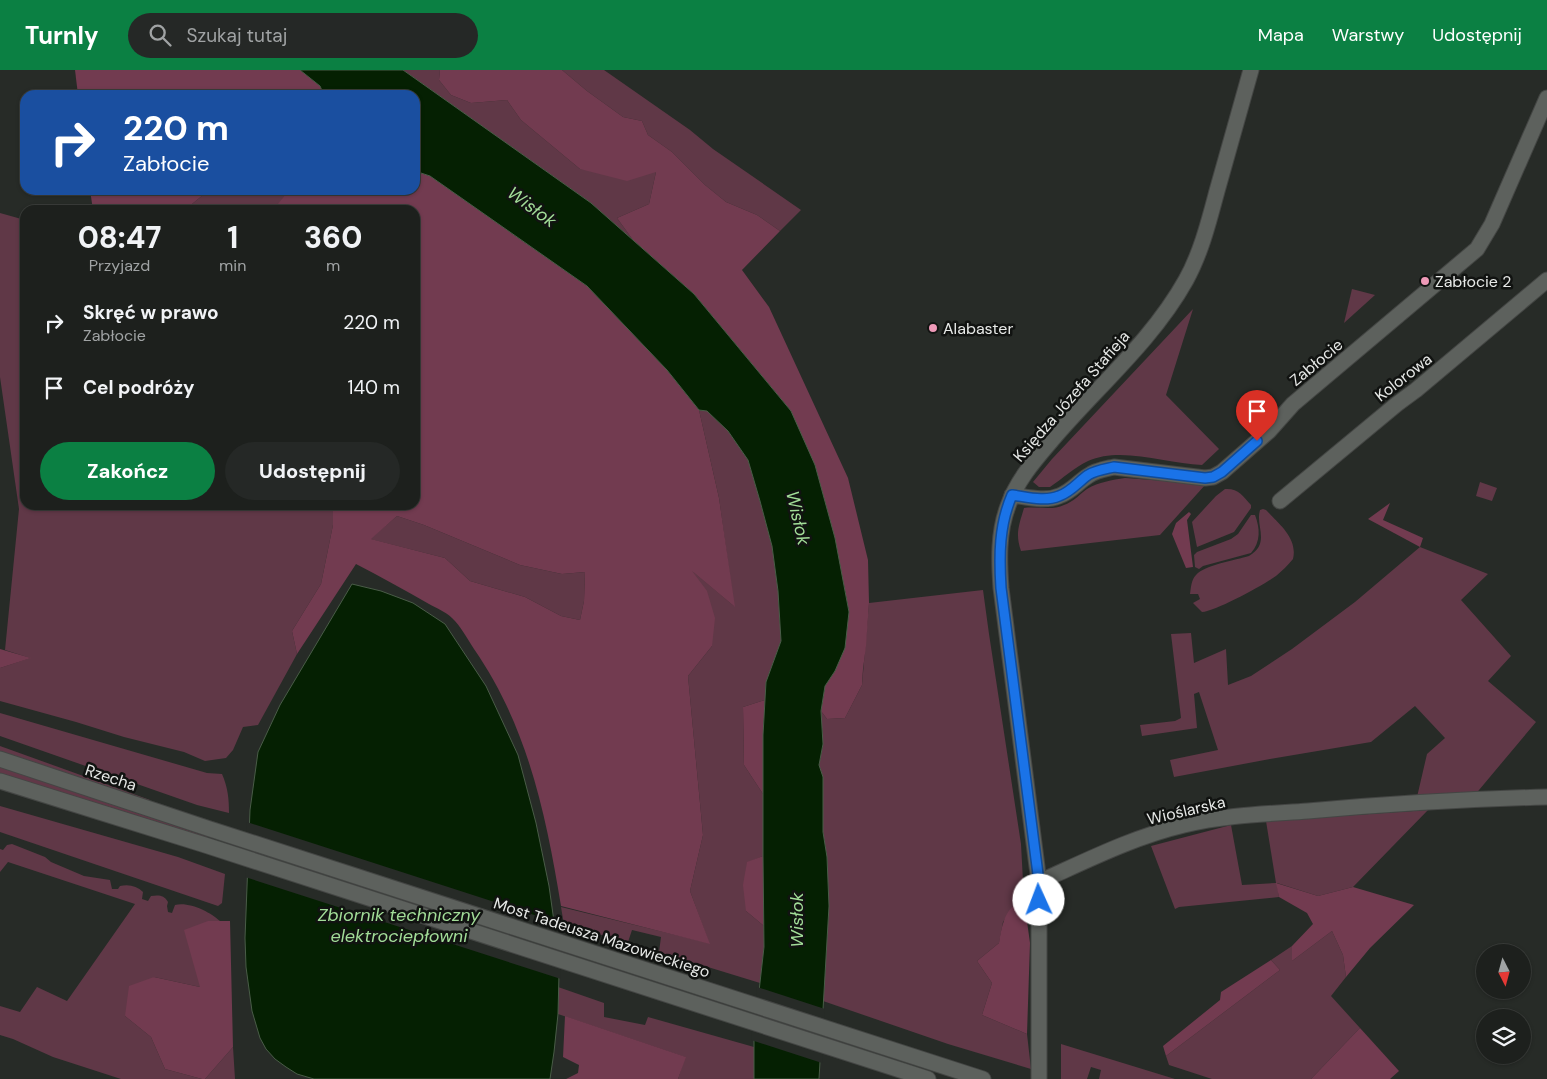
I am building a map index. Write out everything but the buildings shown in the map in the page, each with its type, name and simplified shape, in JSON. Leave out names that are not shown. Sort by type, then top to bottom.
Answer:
[{"type":"street","name":"Księdza Józefa Stafieja","points":[[1039,882],[1000,573],[1000,543],[1003,523],[1012,495],[1029,468],[1068,421],[1159,322],[1187,278],[1207,228],[1251,70]]},
{"type":"street","name":"Zabłocie","points":[[1012,495],[1048,499],[1058,497],[1069,492],[1089,474],[1101,469],[1114,467],[1205,478],[1213,477],[1222,472],[1269,431],[1293,404],[1477,249],[1492,224],[1547,98]]},
{"type":"street","name":"Kolorowa","points":[[1280,501],[1547,280]]},
{"type":"street","name":"Rzecha","points":[[0,759],[210,829]]},
{"type":"street","points":[[0,781],[205,845],[928,1079]]},
{"type":"street","name":"Wioślarska","points":[[1039,882],[1089,858],[1142,838],[1182,825],[1210,819],[1335,808],[1547,797]]},
{"type":"street","name":"Most Tadeusza Mazowieckiego","points":[[210,829],[983,1079]]},
{"type":"street","points":[[1039,882],[1039,1079]]},
{"type":"shaded area","points":[[75,70],[300,70],[320,86],[322,90],[77,90]]},
{"type":"shaded area","points":[[403,70],[440,70],[439,80],[451,95],[471,103],[507,100],[521,120],[580,169],[656,172],[649,204],[617,218],[633,240],[591,203]]},
{"type":"shaded area","points":[[440,70],[562,70],[623,117],[642,121],[648,135],[672,152],[705,185],[726,202],[757,215],[780,231],[742,270],[769,307],[848,478],[868,560],[869,603],[862,685],[845,718],[827,719],[821,711],[825,686],[835,671],[849,612],[844,585],[791,411],[694,294],[633,240],[617,218],[649,204],[656,172],[627,181],[580,169],[521,120],[507,100],[471,103],[451,95],[439,80]]},
{"type":"shaded area","points":[[562,70],[604,70],[801,210],[780,231],[757,215],[726,202],[705,185],[672,152],[648,135],[642,121],[623,117]]},
{"type":"shaded area","points":[[420,173],[430,176],[587,286],[667,370],[699,410],[719,498],[735,607],[692,571],[707,591],[715,618],[712,646],[688,676],[703,835],[690,891],[710,944],[561,906],[541,805],[521,741],[493,679],[461,629],[447,614],[356,564],[297,654],[292,631],[321,584],[333,525],[333,510],[420,510],[420,205],[277,205],[285,195],[420,195]],"holes":[[[397,516],[424,525],[520,565],[562,574],[585,572],[584,601],[580,620],[561,616],[525,597],[470,581],[445,558],[371,539]]]},
{"type":"shaded area","points":[[91,195],[203,195],[191,205],[92,205]]},
{"type":"shaded area","points":[[203,195],[285,195],[278,205],[192,204]]},
{"type":"shaded area","points":[[0,213],[20,219],[20,510],[333,510],[333,525],[321,584],[292,631],[297,654],[258,725],[243,727],[233,750],[226,758],[205,761],[184,752],[124,737],[0,701],[0,668],[30,658],[5,650],[19,509],[0,377]]},
{"type":"shaded area","points":[[1352,289],[1375,295],[1344,323]]},
{"type":"shaded area","points":[[1193,309],[1166,395],[1219,449],[1202,465],[1130,455],[1115,455],[1088,461],[1050,487],[1039,487],[1033,482],[1052,459]]},
{"type":"shaded area","points":[[699,410],[707,411],[728,431],[748,460],[772,546],[778,591],[781,641],[766,682],[765,700],[743,707],[744,765],[763,794],[763,856],[747,863],[746,911],[764,926],[760,983],[659,952],[661,937],[632,930],[628,942],[564,925],[561,907],[709,943],[690,891],[703,835],[688,676],[712,646],[690,569],[734,606],[719,498]]},
{"type":"shaded area","points":[[1125,478],[1206,484],[1160,535],[1021,551],[1018,534],[1024,508],[1059,507],[1070,502],[1087,489]]},
{"type":"shaded area","points":[[1480,482],[1497,488],[1492,501],[1476,496]]},
{"type":"shaded area","points":[[1225,489],[1240,493],[1251,505],[1251,508],[1234,532],[1197,547],[1192,522]]},
{"type":"shaded area","points":[[1390,503],[1383,520],[1423,538],[1420,547],[1368,519]]},
{"type":"shaded area","points":[[1263,509],[1282,526],[1290,538],[1294,551],[1293,559],[1276,576],[1261,585],[1228,603],[1202,612],[1193,603],[1200,599],[1198,594],[1190,594],[1194,577],[1206,568],[1249,556],[1256,551],[1261,540],[1259,516],[1260,510]]},
{"type":"shaded area","points":[[1189,512],[1191,514],[1187,520],[1193,567],[1186,568],[1172,534],[1176,523]]},
{"type":"shaded area","points":[[1251,515],[1255,515],[1259,535],[1257,544],[1251,553],[1203,566],[1199,569],[1195,567],[1194,555],[1197,552],[1231,539],[1238,534]]},
{"type":"shaded area","points":[[397,516],[424,525],[520,565],[562,574],[585,572],[584,601],[580,620],[561,616],[525,597],[470,581],[445,558],[370,539]]},
{"type":"shaded area","points":[[1420,547],[1488,574],[1461,600],[1511,656],[1488,681],[1536,722],[1474,796],[1417,797],[1427,754],[1445,738],[1415,706],[1371,742],[1174,777],[1170,760],[1218,750],[1199,692],[1194,694],[1197,728],[1142,736],[1140,725],[1175,721],[1181,718],[1171,634],[1191,633],[1194,663],[1226,649],[1228,685],[1251,676],[1292,649],[1355,602]]},
{"type":"shaded area","points":[[983,590],[1021,844],[1024,900],[1017,902],[1003,922],[999,943],[977,961],[992,983],[982,1015],[1027,1034],[1031,1069],[948,1044],[823,1001],[829,906],[819,765],[823,744],[821,711],[827,719],[845,718],[862,685],[869,603]]},
{"type":"shaded area","points":[[0,649],[31,658],[0,668]]},
{"type":"shaded area","points":[[765,700],[763,794],[744,765],[743,707]]},
{"type":"shaded area","points":[[0,713],[207,773],[222,774],[228,794],[229,813],[197,805],[0,736]]},
{"type":"shaded area","points":[[0,746],[150,800],[145,801],[0,752]]},
{"type":"shaded area","points":[[0,766],[208,837],[207,839],[0,775]]},
{"type":"shaded area","points":[[0,806],[178,857],[225,874],[222,903],[218,906],[0,832]]},
{"type":"shaded area","points":[[1428,810],[1353,887],[1318,896],[1277,883],[1279,897],[1179,907],[1175,909],[1151,846],[1231,825],[1242,885],[1276,883],[1266,821]]},
{"type":"shaded area","points":[[12,844],[45,857],[51,862],[84,876],[110,880],[112,889],[118,889],[123,885],[130,885],[143,892],[142,899],[148,901],[151,896],[163,897],[168,902],[168,912],[172,913],[175,905],[193,906],[211,914],[220,921],[208,921],[200,987],[154,977],[125,1016],[151,1037],[165,1069],[202,1079],[121,1079],[53,1057],[0,1035],[0,1006],[20,1012],[37,987],[67,1001],[135,904],[8,862],[0,872],[0,849],[3,850],[7,845]]},
{"type":"shaded area","points":[[763,856],[764,926],[746,911],[743,885],[747,862]]},
{"type":"shaded area","points":[[1276,883],[1318,896],[1353,887],[1414,905],[1370,948],[1346,977],[1343,955],[1332,931],[1292,961],[1292,946],[1313,924],[1307,913],[1279,897]]},
{"type":"shaded area","points":[[1024,900],[1030,943],[1027,1034],[982,1015],[992,983],[977,961],[999,943],[1003,923],[1009,911]]},
{"type":"shaded area","points":[[208,921],[230,921],[233,1047],[205,1079],[202,1079],[165,1069],[151,1037],[125,1016],[129,986],[154,977],[200,987],[184,930]]},
{"type":"shaded area","points":[[1332,931],[1343,955],[1346,977],[1331,996],[1360,1028],[1311,1079],[1212,1079],[1169,1065],[1166,1056],[1280,970],[1271,960],[1292,946],[1292,961]]},
{"type":"shaded area","points":[[1271,960],[1280,970],[1166,1056],[1163,1046],[1220,1000],[1221,992]]},
{"type":"shaded area","points":[[558,987],[604,1003],[604,1017],[645,1025],[648,1017],[754,1047],[754,1079],[678,1079],[685,1057],[558,1014]]},
{"type":"shaded area","points":[[565,1016],[686,1057],[678,1079],[566,1079],[578,1073],[579,1065],[563,1057]]},
{"type":"shaded area","points":[[1360,1028],[1399,1071],[1390,1079],[1311,1079]]},
{"type":"shaded area","points":[[1061,1044],[1175,1079],[1099,1079],[1101,1070],[1091,1067],[1087,1079],[1061,1079]]},
{"type":"shaded area","points":[[233,1047],[235,1079],[205,1079]]},
{"type":"water","name":"Wisłok","points":[[300,70],[403,70],[591,203],[694,294],[791,411],[815,465],[835,538],[849,612],[845,648],[835,671],[825,686],[821,711],[823,744],[819,765],[823,777],[823,832],[827,857],[829,906],[819,1079],[754,1079],[754,1036],[764,947],[763,735],[766,682],[781,641],[778,591],[772,546],[748,460],[728,431],[707,411],[699,410],[667,370],[587,286],[430,176],[420,173],[420,90],[322,90],[320,86]]},
{"type":"water","name":"Zbiornik techniczny elektrociepłowni","points":[[352,584],[381,591],[413,603],[445,624],[486,686],[518,755],[536,823],[549,886],[557,943],[559,974],[558,1014],[550,1079],[314,1079],[297,1074],[275,1059],[266,1049],[260,1038],[252,1011],[246,967],[245,938],[250,810],[258,752],[280,705]]},
{"type":"pier","points":[[247,822],[556,922],[561,979],[245,877]]},
{"type":"pier","points":[[757,987],[825,1009],[822,1063],[751,1040]]},
{"type":"place","name":"Zabłocie 2","points":[[1425,281]]},
{"type":"place","name":"Alabaster","points":[[933,328]]},
{"type":"route","points":[[1039,900],[1039,882],[1021,734],[1001,588],[1000,543],[1003,523],[1012,495],[1048,499],[1058,497],[1069,492],[1089,474],[1101,469],[1114,467],[1205,478],[1213,477],[1222,472],[1257,441]]}]
